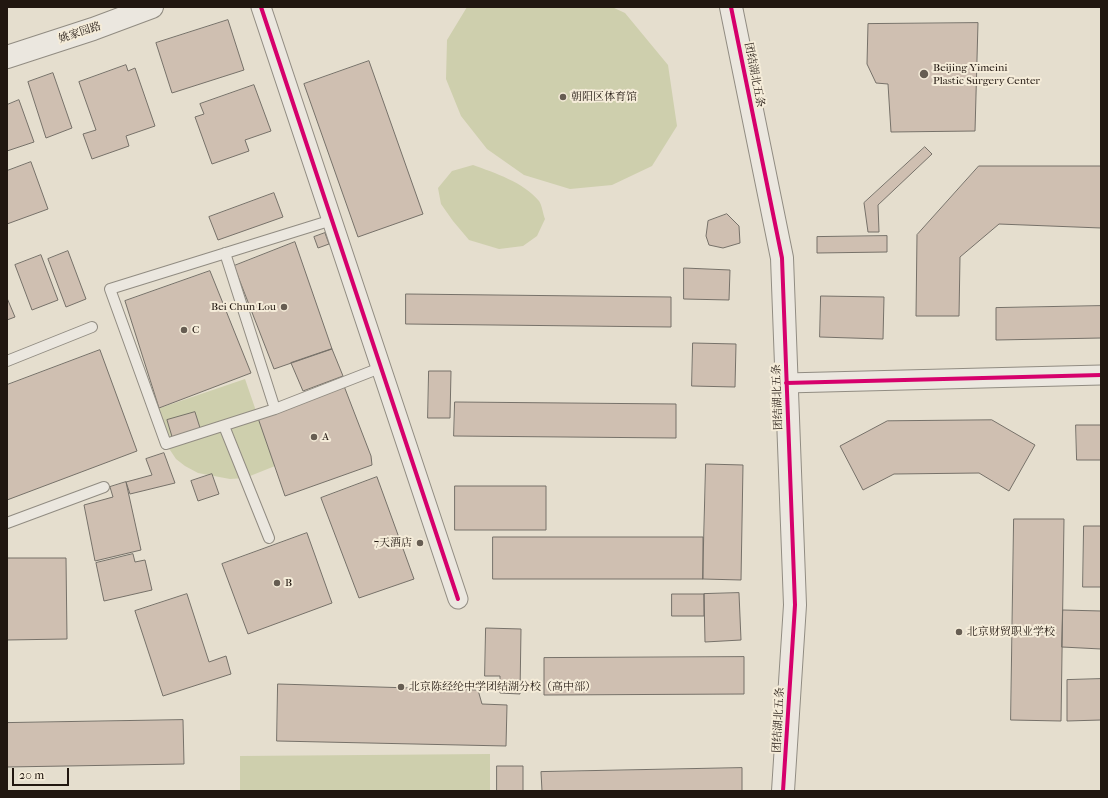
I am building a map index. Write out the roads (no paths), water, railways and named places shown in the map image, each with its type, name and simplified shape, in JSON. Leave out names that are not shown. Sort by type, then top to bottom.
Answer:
[{"type":"street","points":[[261,7],[458,599]]},
{"type":"street","name":"团结湖北五条","points":[[731,7],[782,258],[794,605],[784,791]]},
{"type":"street","name":"姚家园路","points":[[7,57],[93,29],[143,8]]},
{"type":"street","points":[[786,383],[1101,375]]},
{"type":"lane","points":[[332,220],[110,289],[166,444],[275,409],[380,368]]},
{"type":"lane","points":[[225,253],[275,409]]},
{"type":"lane","points":[[7,360],[92,327]]},
{"type":"lane","points":[[224,426],[269,538]]},
{"type":"lane","points":[[7,523],[104,487]]},
{"type":"place","name":"Beijing Yimeini Plastic Surgery Center","points":[[924,74]]},
{"type":"place","name":"朝阳区体育馆","points":[[563,97]]},
{"type":"place","name":"Bei Chun Lou","points":[[284,307]]},
{"type":"place","name":"C","points":[[184,330]]},
{"type":"place","name":"A","points":[[314,437]]},
{"type":"place","name":"7天酒店","points":[[420,543]]},
{"type":"place","name":"B","points":[[277,583]]},
{"type":"place","name":"北京财贸职业学校","points":[[959,632]]},
{"type":"place","name":"北京陈经纶中学团结湖分校（高中部）","points":[[401,687]]}]
